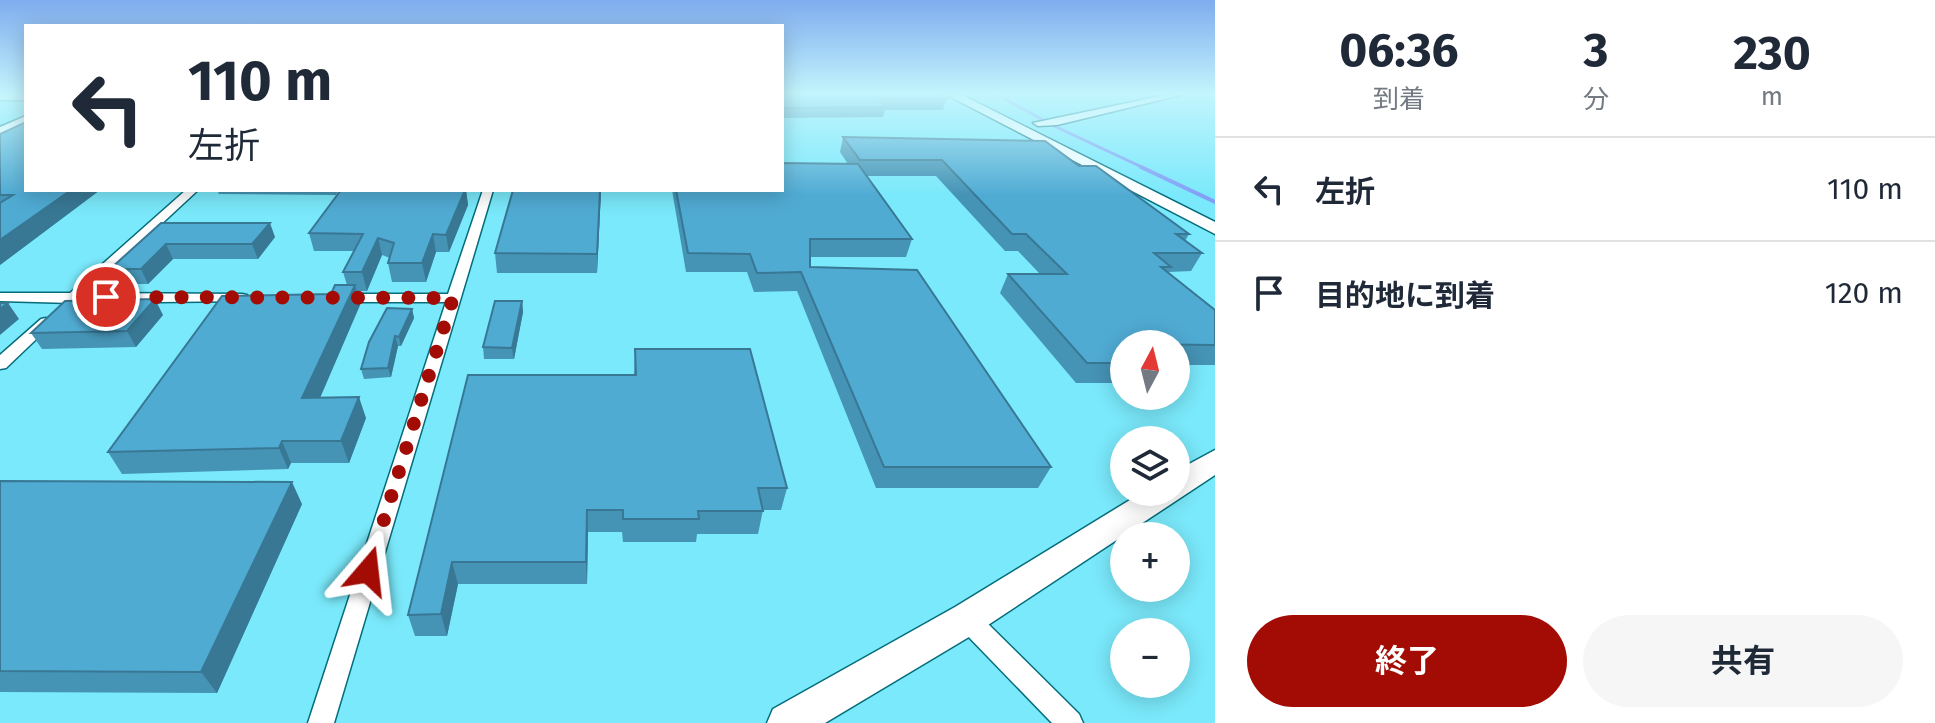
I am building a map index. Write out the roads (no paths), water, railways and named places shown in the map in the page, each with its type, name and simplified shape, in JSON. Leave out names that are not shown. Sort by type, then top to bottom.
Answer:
[{"type":"street","points":[[1013,128],[1215,229]]},
{"type":"street","points":[[0,364],[191,192]]},
{"type":"street","points":[[321,723],[487,192]]},
{"type":"street","points":[[0,297],[263,298]]},
{"type":"street","points":[[326,298],[453,298]]},
{"type":"street","points":[[1190,477],[1215,461]]},
{"type":"street","points":[[787,723],[967,619],[1145,506]]},
{"type":"street","points":[[967,619],[1070,723]]},
{"type":"waterway","points":[[1058,128],[1146,169]]},
{"type":"waterway","points":[[1141,167],[1215,202]]}]
